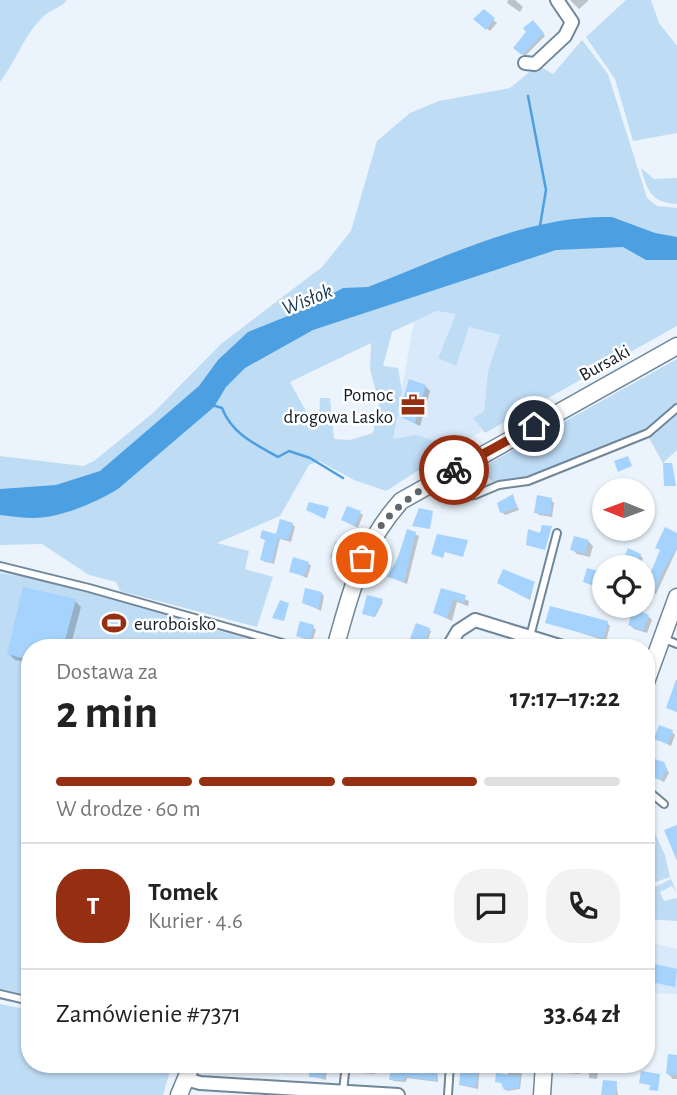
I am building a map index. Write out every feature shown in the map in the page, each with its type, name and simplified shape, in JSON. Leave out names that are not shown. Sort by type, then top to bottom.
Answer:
[{"type":"street","points":[[524,62],[535,64],[565,36],[572,22],[557,0]]},
{"type":"street","name":"Bursaki","points":[[338,639],[371,538],[401,501],[677,346]]},
{"type":"street","points":[[655,664],[670,641],[677,597]]},
{"type":"street","points":[[453,639],[458,631],[475,620],[523,639]]},
{"type":"street","points":[[179,1095],[188,1073]]},
{"type":"street","points":[[191,1073],[200,1083],[398,1095]]},
{"type":"street","points":[[542,1095],[543,1073]]},
{"type":"lane","points":[[428,485],[438,493],[452,497],[475,495],[499,485],[528,481],[648,433],[677,408]]},
{"type":"lane","points":[[529,639],[557,533]]},
{"type":"lane","points":[[0,566],[89,588],[268,639]]},
{"type":"lane","points":[[655,796],[664,804]]},
{"type":"lane","points":[[0,994],[21,999]]},
{"type":"lane","points":[[342,1091],[345,1073]]},
{"type":"lane","points":[[448,1095],[449,1073]]},
{"type":"shaded area","points":[[0,0],[67,0],[37,23],[0,82]]},
{"type":"shaded area","points":[[626,0],[651,0],[659,23],[677,46],[677,133],[633,141],[615,79],[586,37]]},
{"type":"shaded area","points":[[582,40],[608,74],[647,198],[657,206],[677,208],[677,326],[485,433],[473,418],[484,411],[488,371],[500,335],[469,327],[456,366],[438,358],[456,314],[436,311],[392,332],[383,366],[398,368],[402,391],[393,439],[416,435],[438,442],[436,459],[386,491],[354,480],[319,461],[309,465],[280,516],[217,543],[249,551],[245,569],[273,577],[257,627],[120,591],[116,582],[89,575],[42,544],[0,545],[0,456],[83,466],[94,461],[153,413],[221,344],[322,267],[351,231],[377,141],[410,113],[439,101],[510,88],[538,65],[553,74]],"holes":[[[371,343],[370,369],[379,404],[373,433],[350,440],[334,439],[330,398],[320,398],[319,418],[307,413],[290,382]]]},
{"type":"shaded area","points":[[641,168],[654,179],[677,178],[677,204],[662,201],[652,194]]},
{"type":"shaded area","points":[[436,311],[457,314],[438,357],[456,365],[469,327],[500,335],[488,371],[484,411],[474,418],[482,431],[436,459],[438,442],[393,439],[414,321]]},
{"type":"shaded area","points":[[677,359],[677,450],[663,463],[645,431],[522,478],[492,482],[481,468]]},
{"type":"shaded area","points":[[0,573],[44,580],[244,638],[21,639],[21,994],[0,990]]},
{"type":"shaded area","points":[[655,833],[665,855],[670,877],[655,882],[655,846]]},
{"type":"shaded area","points":[[671,879],[677,894],[672,886],[660,892],[664,901],[677,898],[677,921],[655,920],[655,887]]},
{"type":"shaded area","points":[[655,943],[677,949],[677,994],[655,993]]},
{"type":"shaded area","points":[[0,1004],[21,1008],[21,1073],[169,1073],[163,1095],[0,1095]]},
{"type":"water","points":[[612,217],[655,233],[677,237],[677,260],[646,260],[623,247],[556,250],[313,330],[245,368],[226,387],[214,407],[118,489],[66,513],[33,518],[0,515],[0,489],[56,485],[100,471],[199,386],[218,360],[248,332],[298,312],[343,288],[368,287],[518,230],[580,218]]},
{"type":"building","points":[[484,9],[495,18],[486,30],[473,19]]},
{"type":"building","points":[[533,20],[544,33],[522,55],[513,48],[526,32],[523,28]]},
{"type":"building","points":[[409,379],[426,385],[415,423],[398,416]]},
{"type":"building","points":[[628,456],[632,466],[618,472],[614,461]]},
{"type":"building","points":[[663,463],[672,463],[676,486],[664,486]]},
{"type":"building","points":[[513,494],[517,508],[500,513],[497,503]]},
{"type":"building","points":[[537,495],[552,498],[550,515],[534,513]]},
{"type":"building","points":[[309,502],[329,507],[325,519],[306,510]]},
{"type":"building","points":[[347,506],[361,511],[355,526],[341,520]]},
{"type":"building","points":[[419,508],[433,511],[430,529],[412,526]]},
{"type":"building","points":[[280,519],[293,523],[288,540],[278,538],[272,563],[260,560],[265,540],[260,538],[262,530],[276,534]]},
{"type":"building","points":[[542,525],[552,526],[545,550],[526,545],[528,529],[540,533]]},
{"type":"building","points":[[665,527],[677,533],[677,548],[655,591],[655,562],[660,550],[655,548]]},
{"type":"building","points":[[407,529],[416,532],[404,582],[387,577],[398,558]]},
{"type":"building","points":[[437,534],[468,540],[463,557],[445,552],[443,558],[431,554]]},
{"type":"building","points":[[574,536],[589,540],[585,554],[570,550]]},
{"type":"building","points":[[336,541],[348,545],[341,561],[330,557]]},
{"type":"building","points":[[628,548],[641,554],[641,555],[625,555]]},
{"type":"building","points":[[293,557],[309,562],[304,576],[289,572]]},
{"type":"building","points":[[587,568],[592,569],[592,585],[583,582]]},
{"type":"building","points":[[503,569],[535,582],[528,599],[497,583]]},
{"type":"building","points":[[23,587],[76,599],[65,639],[21,639],[21,658],[7,654]]},
{"type":"building","points":[[305,588],[322,592],[318,609],[302,603]]},
{"type":"building","points":[[441,588],[466,595],[464,603],[453,599],[447,618],[433,613]]},
{"type":"building","points":[[367,595],[383,599],[374,617],[362,614]]},
{"type":"building","points":[[280,600],[289,603],[284,621],[272,618]]},
{"type":"building","points":[[550,606],[608,621],[604,639],[545,623]]},
{"type":"building","points":[[631,618],[648,618],[643,631],[628,625]]},
{"type":"building","points":[[300,621],[314,625],[310,639],[296,636]]},
{"type":"building","points":[[416,623],[430,628],[426,639],[410,639]]},
{"type":"building","points":[[677,680],[677,712],[666,708]]},
{"type":"building","points":[[659,725],[673,730],[668,744],[655,739]]},
{"type":"building","points":[[655,759],[664,762],[667,769],[661,780],[655,778]]},
{"type":"building","points":[[677,825],[677,861],[664,830]]},
{"type":"building","points":[[655,964],[677,969],[675,987],[655,983]]},
{"type":"building","points":[[668,1054],[677,1055],[677,1075],[666,1074]]},
{"type":"building","points":[[309,1073],[324,1073],[324,1078],[309,1077]]},
{"type":"building","points":[[390,1073],[437,1073],[436,1081],[405,1077],[404,1080],[389,1080]]},
{"type":"building","points":[[460,1073],[477,1073],[476,1087],[459,1085]]},
{"type":"building","points":[[496,1073],[520,1076],[519,1088],[504,1090],[501,1083],[495,1082]]},
{"type":"building","points":[[641,1073],[660,1074],[658,1091],[649,1090],[650,1085],[639,1083]]},
{"type":"building","points":[[603,1080],[617,1081],[616,1095],[601,1095]]},
{"type":"waterway","points":[[528,96],[546,190],[540,226]]},
{"type":"waterway","points":[[212,405],[222,408],[238,432],[269,452],[278,457],[289,451],[310,458],[343,478]]},
{"type":"way so far","points":[[362,558],[380,524],[401,501],[454,470]]},
{"type":"place","name":"Pomoc drogowa Lasko","points":[[413,405]]},
{"type":"place","name":"euroboisko","points":[[114,623]]},
{"type":"route","points":[[454,470],[534,426]]},
{"type":"water label","name":"Wisłok","points":[[307,299]]}]
